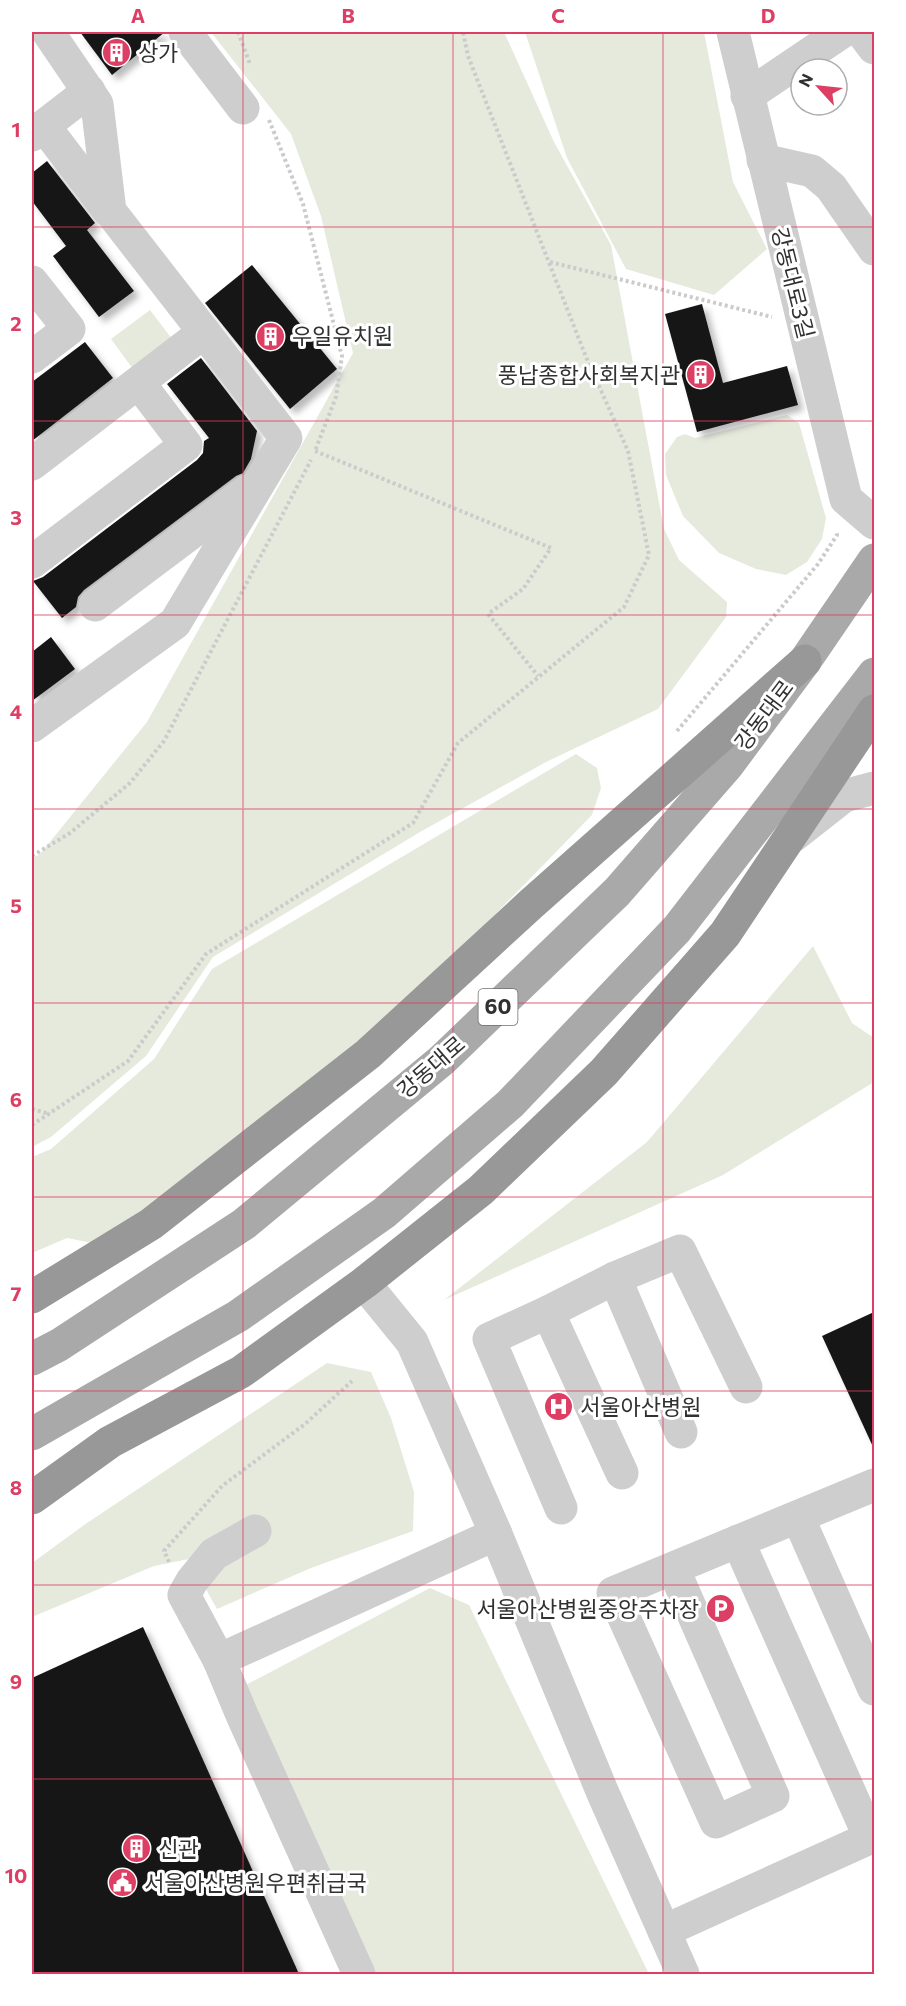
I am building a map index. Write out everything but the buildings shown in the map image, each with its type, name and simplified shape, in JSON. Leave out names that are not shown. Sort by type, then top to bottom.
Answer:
[{"type":"highway","points":[[32,1297],[151,1224],[368,1054],[531,904],[805,661]]},
{"type":"highway","points":[[32,1498],[110,1442],[241,1372],[364,1283],[480,1190],[604,1072],[725,934],[874,711]]},
{"type":"main road","name":"강동대로","points":[[32,1359],[59,1345],[244,1224],[442,1060],[617,892],[726,766],[805,661],[874,560]]},
{"type":"main road","points":[[32,1434],[238,1316],[384,1213],[510,1104],[677,929],[874,674]]},
{"type":"street","points":[[48,32],[97,104],[110,211]]},
{"type":"street","points":[[185,32],[243,108]]},
{"type":"street","name":"강동대로3길","points":[[733,32],[846,499],[874,523]]},
{"type":"street","points":[[747,96],[842,32]]},
{"type":"street","points":[[862,32],[874,48]]},
{"type":"street","points":[[32,726],[175,623],[286,438],[110,211],[38,130],[89,91]]},
{"type":"street","points":[[763,160],[812,171],[831,187],[874,249]]},
{"type":"street","points":[[32,282],[69,329],[32,357]]},
{"type":"street","points":[[32,464],[204,332]]},
{"type":"street","points":[[32,562],[186,445],[139,382]]},
{"type":"street","points":[[95,605],[259,481]]},
{"type":"street","points":[[790,839],[844,796],[874,789]]},
{"type":"street","points":[[561,1508],[489,1339],[615,1278],[680,1251],[746,1388]]},
{"type":"street","points":[[615,1278],[681,1432]]},
{"type":"street","points":[[364,1283],[412,1342],[496,1534],[602,1791],[683,1974]]},
{"type":"street","points":[[548,1312],[622,1473]]},
{"type":"street","points":[[32,1486],[110,1442]]},
{"type":"street","points":[[673,1568],[773,1796],[716,1822],[613,1593],[673,1568],[738,1541],[798,1517],[874,1485]]},
{"type":"street","points":[[798,1517],[874,1689]]},
{"type":"street","points":[[255,1531],[214,1554],[192,1581],[184,1595],[219,1660],[359,1974]]},
{"type":"street","points":[[219,1660],[496,1534]]},
{"type":"street","points":[[664,1931],[872,1837],[738,1541]]},
{"type":"path","points":[[32,1125],[128,1061],[206,954],[413,823],[458,743],[624,607],[649,555],[628,451],[586,357],[468,56],[463,32]]},
{"type":"path","points":[[549,261],[803,324]]},
{"type":"path","points":[[315,451],[550,548],[523,589],[488,614],[538,676]]},
{"type":"path","points":[[32,1109],[51,1114]]},
{"type":"path","points":[[184,1595],[164,1551],[222,1486],[305,1424],[352,1381]]},
{"type":"shaded area","points":[[211,32],[504,32],[554,142],[611,245],[664,529],[679,560],[727,602],[726,617],[658,709],[548,761],[420,832],[213,957],[146,1056],[51,1137],[32,1147],[32,859],[41,853],[147,722],[353,353],[321,216],[291,134]]},
{"type":"shaded area","points":[[525,32],[704,32],[733,182],[767,249],[714,295],[626,269],[567,158]]},
{"type":"shaded area","points":[[150,310],[172,339],[133,369],[111,339]]},
{"type":"shaded area","points":[[787,415],[799,423],[826,518],[822,539],[807,562],[786,575],[756,569],[719,553],[683,516],[666,475],[665,454],[677,437],[685,434],[695,438]]},
{"type":"shaded area","points":[[576,754],[597,768],[601,788],[592,815],[361,1052],[97,1244],[67,1238],[32,1253],[32,1157],[51,1149],[154,1059],[212,969]]},
{"type":"shaded area","points":[[813,946],[852,1023],[874,1038],[874,1082],[723,1175],[444,1300],[647,1142]]},
{"type":"shaded area","points":[[327,1363],[371,1372],[391,1418],[414,1492],[413,1531],[311,1568],[217,1609],[189,1559],[154,1566],[32,1617],[32,1563],[84,1525]]},
{"type":"shaded area","points":[[430,1588],[469,1605],[649,1974],[375,1974],[240,1688]]},
{"type":"place","name":"상가","points":[[117,53]]},
{"type":"place","name":"우일유치원","points":[[271,336]]},
{"type":"place","name":"풍납종합사회복지관","points":[[701,375]]},
{"type":"place","name":"서울아산병원","points":[[559,1407]]},
{"type":"place","name":"서울아산병원중앙주차장","points":[[720,1609]]},
{"type":"place","name":"신관","points":[[137,1849]]},
{"type":"place","name":"서울아산병원우편취급국","points":[[123,1883]]}]
